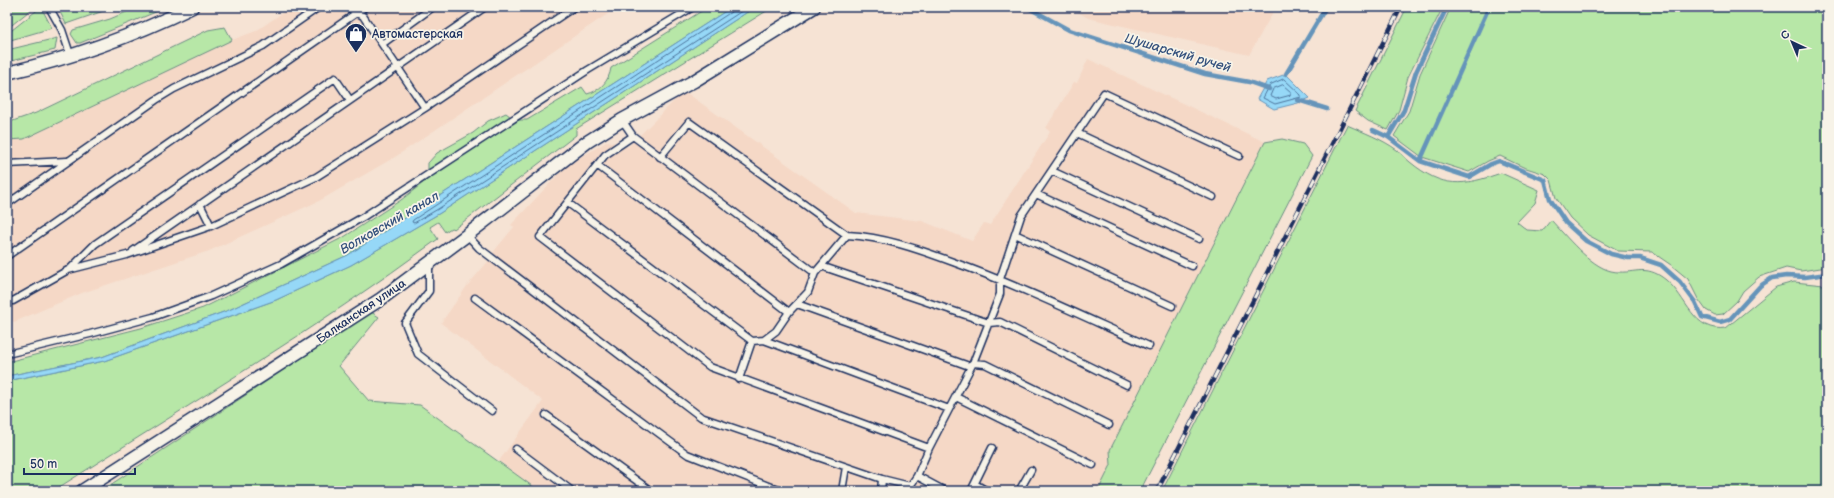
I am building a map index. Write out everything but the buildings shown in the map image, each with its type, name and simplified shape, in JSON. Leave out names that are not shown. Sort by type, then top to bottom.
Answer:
[{"type":"street","points":[[7,73],[71,56],[143,30],[192,7]]},
{"type":"street","name":"Балканская улица","points":[[82,491],[317,342],[381,299],[429,264],[587,142],[626,118],[694,81],[814,7]]},
{"type":"lane","points":[[49,7],[62,30],[71,56]]},
{"type":"lane","points":[[7,204],[174,89],[263,46],[319,7]]},
{"type":"lane","points":[[346,7],[363,16],[425,108]]},
{"type":"lane","points":[[346,7],[351,17]]},
{"type":"lane","points":[[7,256],[365,7]]},
{"type":"lane","points":[[382,44],[433,7]]},
{"type":"lane","points":[[127,255],[485,7]]},
{"type":"lane","points":[[68,270],[127,255],[211,226],[316,177],[425,108],[574,7]]},
{"type":"lane","points":[[7,354],[153,317],[212,296],[281,264],[362,217],[588,70],[693,7]]},
{"type":"lane","points":[[7,300],[14,301],[68,270],[95,244],[335,78],[350,100]]},
{"type":"lane","points":[[467,235],[479,248],[700,417],[882,479],[910,486],[917,476],[929,448],[973,363],[1000,294],[1000,279],[1021,216],[1104,93],[1239,156]]},
{"type":"lane","points":[[626,118],[633,136],[815,273]]},
{"type":"lane","points":[[660,156],[689,122],[847,235],[868,236],[910,246],[1000,279],[1149,346]]},
{"type":"lane","points":[[1077,133],[1213,197]]},
{"type":"lane","points":[[633,136],[605,155],[540,238],[710,366],[739,379],[929,448]]},
{"type":"lane","points":[[7,164],[69,160]]},
{"type":"lane","points":[[597,164],[789,312]]},
{"type":"lane","points":[[1052,171],[1199,239]]},
{"type":"lane","points":[[1036,194],[1192,266]]},
{"type":"lane","points":[[568,203],[752,341],[764,340],[949,409]]},
{"type":"lane","points":[[200,204],[211,226]]},
{"type":"lane","points":[[1015,234],[1172,306]]},
{"type":"lane","points":[[764,340],[776,331],[789,312],[808,292],[815,273],[847,235]]},
{"type":"lane","points":[[429,264],[429,291],[405,323],[418,354],[492,411]]},
{"type":"lane","points":[[821,266],[989,323],[1000,322],[1127,385]]},
{"type":"lane","points":[[475,298],[687,454],[781,491]]},
{"type":"lane","points":[[797,304],[969,366],[973,363],[985,364],[1109,425]]},
{"type":"lane","points":[[739,379],[752,341]]},
{"type":"lane","points":[[956,397],[1093,465]]},
{"type":"lane","points":[[546,414],[652,491]]},
{"type":"lane","points":[[971,491],[992,448]]},
{"type":"lane","points":[[516,449],[572,491]]},
{"type":"lane","points":[[842,491],[846,467]]},
{"type":"lane","points":[[1019,491],[1031,470]]},
{"type":"lane","points":[[917,476],[945,491]]},
{"type":"lane","points":[[881,491],[882,479]]},
{"type":"lane","points":[[975,484],[987,491]]},
{"type":"shaded area","points":[[291,7],[618,7],[395,157],[319,201],[209,251],[82,293],[14,322],[7,317],[7,140],[24,139],[232,40],[256,31]]},
{"type":"shaded area","points":[[1069,7],[1276,7],[1249,55],[1088,18]]},
{"type":"shaded area","points":[[1088,59],[1265,142],[1110,450],[1111,465],[1098,491],[539,491],[499,461],[543,401],[441,323],[467,286],[491,258],[495,250],[514,227],[511,225],[566,166],[608,141],[628,147],[684,91],[856,213],[922,221],[972,241],[984,223],[990,225],[1050,132],[1046,128],[1074,82],[1077,83]]},
{"type":"green space","points":[[7,7],[34,7],[7,29]]},
{"type":"green space","points":[[41,7],[52,28],[7,41],[7,34]]},
{"type":"green space","points":[[60,7],[115,7],[66,24],[59,10]]},
{"type":"green space","points":[[138,7],[168,7],[80,43],[77,43],[71,34],[73,30],[110,19]]},
{"type":"green space","points":[[708,7],[732,7],[348,255],[229,310],[102,357],[7,376],[7,362],[141,328],[203,308],[344,237],[401,200],[428,179],[428,163],[437,153],[473,133],[488,121],[506,113],[515,120],[527,120],[582,87],[587,94],[592,93],[603,85],[610,73],[611,68]]},
{"type":"green space","points":[[755,7],[773,7],[576,129],[576,135],[454,229],[451,228],[445,232],[438,222],[430,227],[438,239],[391,273],[296,337],[53,491],[7,491],[7,381],[104,361],[276,300],[351,265],[440,213]]},
{"type":"green space","points":[[1407,7],[1443,7],[1408,77],[1399,110],[1388,130],[1368,121],[1355,111]]},
{"type":"green space","points":[[1451,7],[1827,7],[1827,267],[1801,271],[1786,268],[1759,277],[1743,291],[1737,301],[1723,314],[1715,315],[1706,310],[1698,299],[1688,279],[1652,252],[1618,251],[1588,235],[1570,218],[1556,198],[1551,180],[1545,174],[1523,167],[1500,156],[1469,172],[1422,157],[1394,136],[1409,111],[1420,74]]},
{"type":"green space","points":[[225,27],[232,40],[24,139],[7,140],[7,123],[36,113],[208,30]]},
{"type":"green space","points":[[57,38],[55,50],[7,62],[7,50]]},
{"type":"green space","points":[[1347,125],[1385,142],[1422,171],[1443,181],[1475,181],[1501,173],[1539,190],[1535,203],[1517,222],[1527,230],[1542,231],[1551,220],[1579,250],[1603,268],[1619,272],[1645,271],[1658,275],[1673,287],[1698,319],[1706,325],[1715,328],[1726,328],[1776,287],[1794,282],[1827,286],[1827,491],[1162,491]]},
{"type":"green space","points":[[1282,139],[1303,144],[1312,156],[1140,491],[1098,491],[1111,465],[1110,450],[1265,142]]},
{"type":"green space","points":[[371,312],[379,317],[339,366],[369,401],[420,405],[539,491],[101,491]]},
{"type":"water","points":[[732,7],[755,7],[440,213],[351,265],[276,300],[104,361],[7,381],[7,376],[102,357],[229,310],[348,255]]},
{"type":"water","points":[[1286,74],[1310,98],[1298,103],[1274,109],[1257,99],[1267,81]]},
{"type":"waterway","name":"Шушарский ручей","points":[[1027,7],[1069,30],[1205,74],[1249,82],[1269,89]]},
{"type":"waterway","points":[[1286,74],[1326,7]]},
{"type":"waterway","points":[[1388,137],[1404,110],[1416,72],[1447,7]]},
{"type":"waterway","points":[[1420,161],[1489,7]]},
{"type":"waterway","name":"Шушарский ручей","points":[[1298,100],[1327,109]]},
{"type":"waterway","name":"Шушарский ручей","points":[[1373,130],[1388,137],[1420,161],[1469,177],[1499,161],[1545,180],[1550,199],[1566,223],[1586,241],[1611,254],[1628,258],[1640,258],[1661,265],[1680,282],[1695,302],[1702,317],[1720,322],[1730,319],[1760,286],[1772,278],[1786,276],[1805,277],[1827,274]]},
{"type":"railway","points":[[1157,491],[1401,7]]},
{"type":"place","name":"Автомастерская","points":[[356,54]]},
{"type":"water label","name":"Волковский канал","points":[[389,222]]}]
